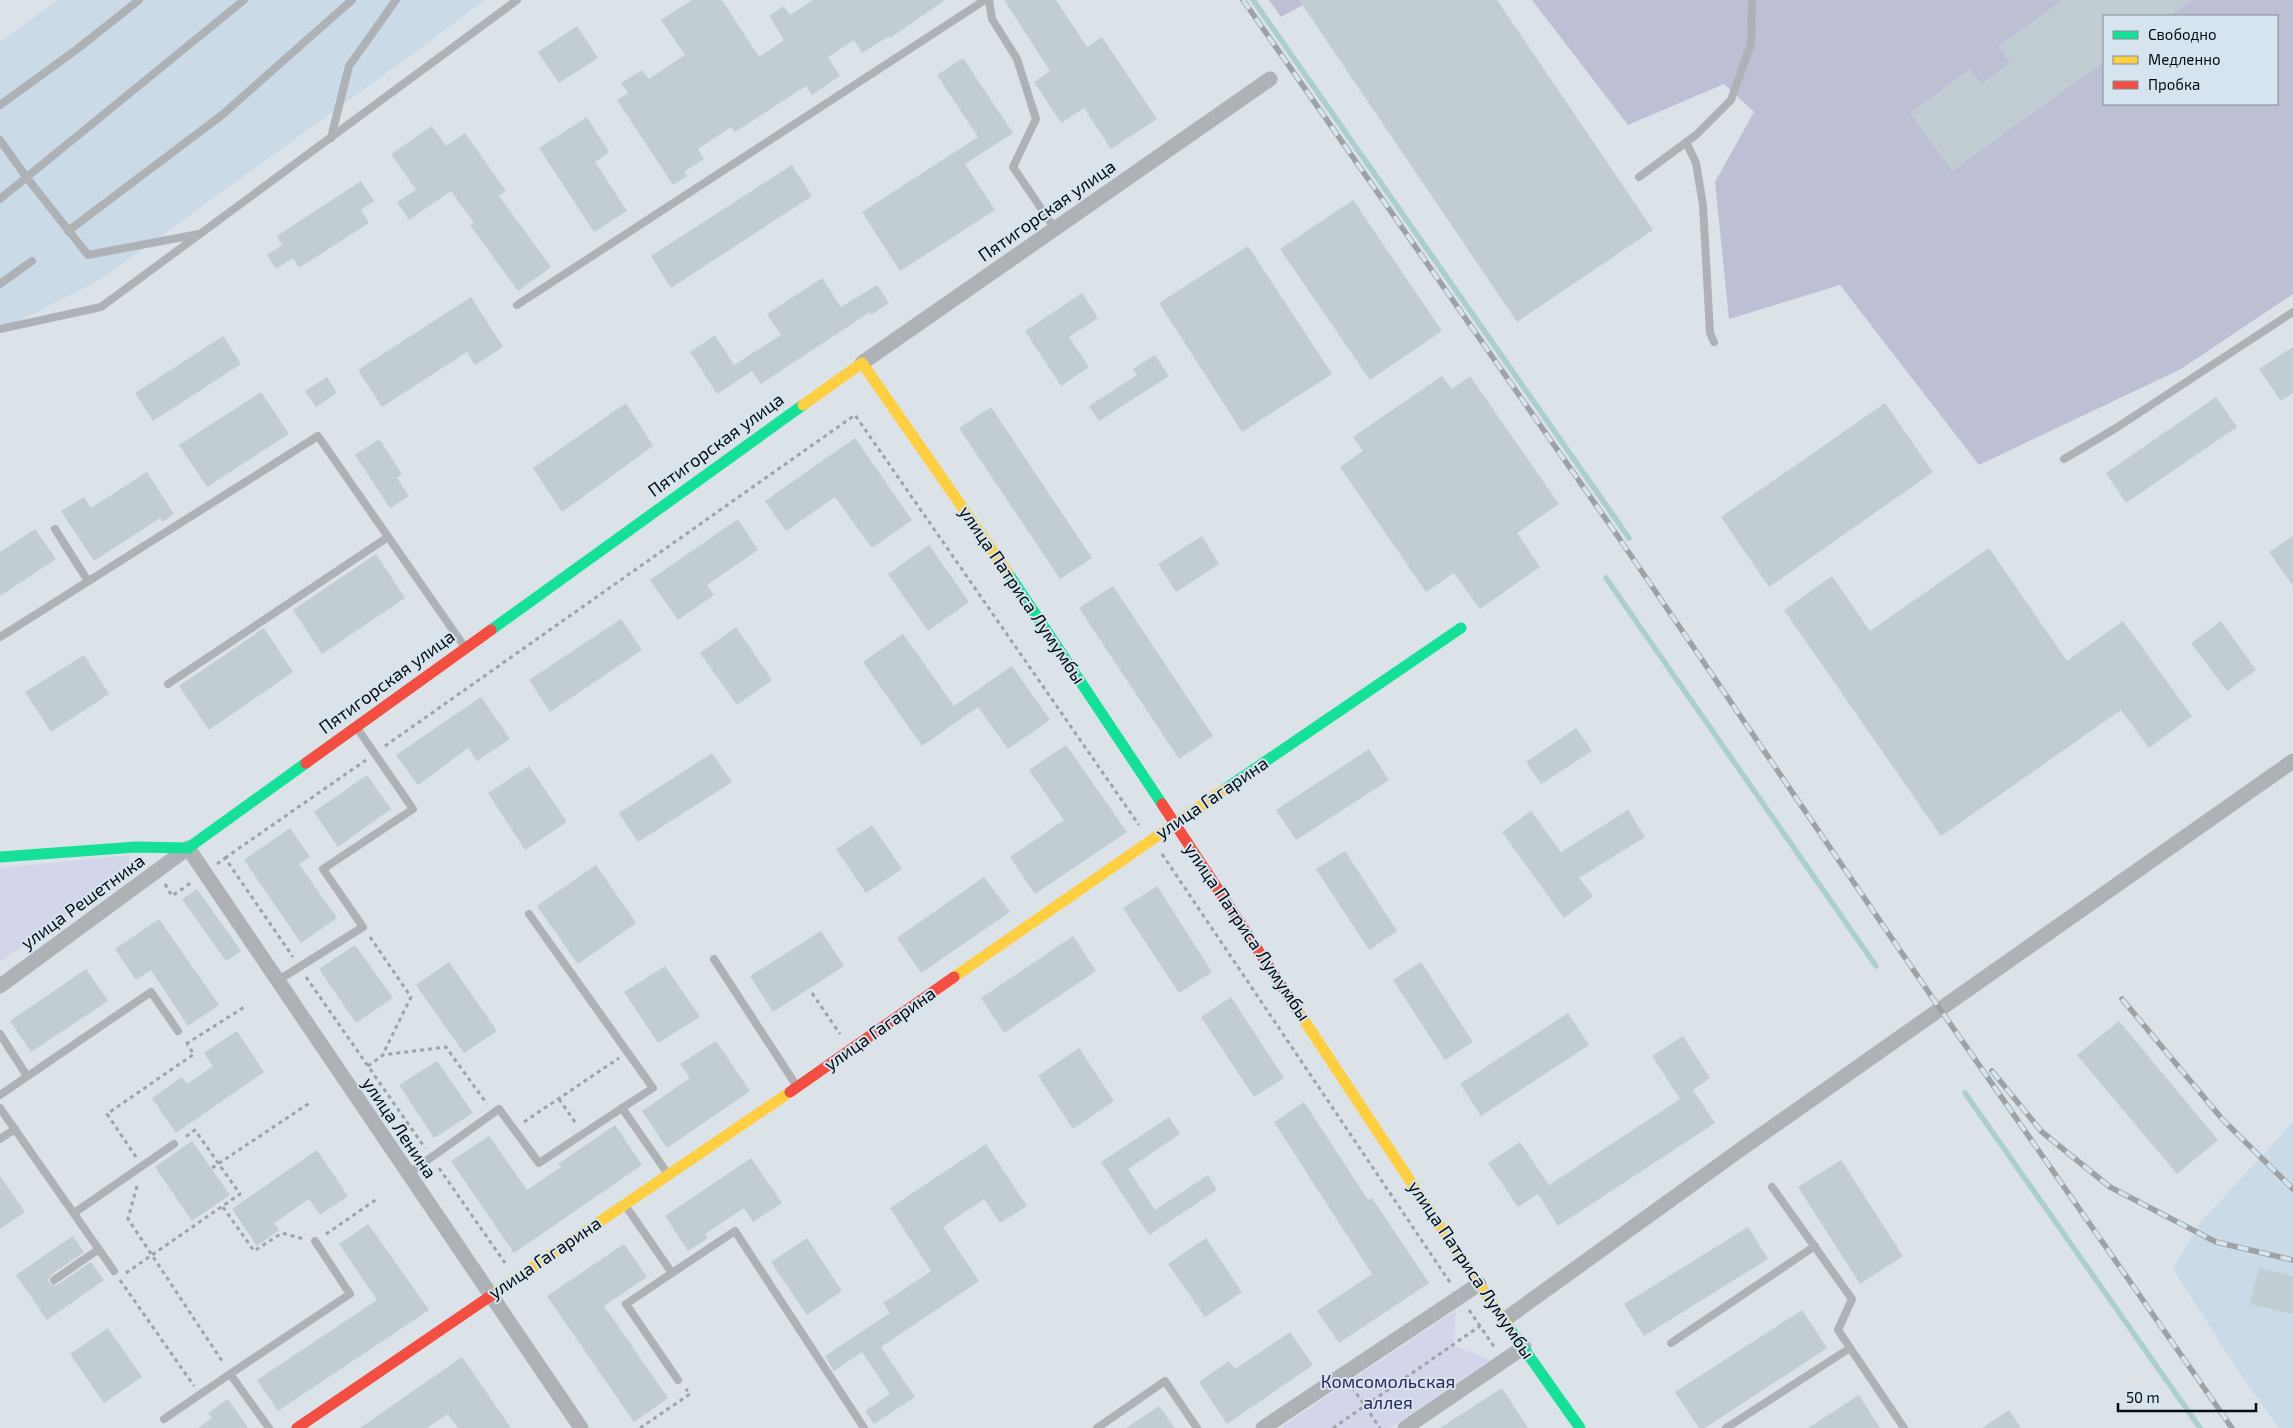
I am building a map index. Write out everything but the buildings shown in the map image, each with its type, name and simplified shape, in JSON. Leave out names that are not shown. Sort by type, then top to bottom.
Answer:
[{"type":"street","name":"Пятигорская улица","points":[[188,848],[862,364],[1270,78]]},
{"type":"street","name":"улица Патриса Лумумбы","points":[[862,364],[1038,617],[1479,1284],[1580,1428]]},
{"type":"street","name":"улица Гагарина","points":[[297,1428],[311,1424],[515,1278],[797,1087],[1175,823],[1461,628]]},
{"type":"street","points":[[1504,1320],[1752,1142],[2293,761]]},
{"type":"street","points":[[0,857],[136,846],[188,848]]},
{"type":"street","name":"улица Ленина","points":[[188,848],[581,1428]]},
{"type":"street","name":"улица Решетника","points":[[0,986],[188,848]]},
{"type":"street","points":[[1263,1428],[1479,1284]]},
{"type":"street","points":[[1405,1428],[1524,1347]]},
{"type":"lane","points":[[0,105],[76,50],[138,0]]},
{"type":"lane","points":[[0,199],[244,0]]},
{"type":"lane","points":[[68,231],[222,115],[352,0]]},
{"type":"lane","points":[[331,138],[349,66],[396,0]]},
{"type":"lane","points":[[0,329],[100,307],[517,0]]},
{"type":"lane","points":[[517,305],[987,0],[992,19],[1017,59],[1036,119],[1013,167],[1054,229]]},
{"type":"lane","points":[[1639,177],[1686,142],[1731,100],[1751,44],[1755,0]]},
{"type":"lane","points":[[0,140],[27,178],[88,255],[200,234]]},
{"type":"lane","points":[[1686,142],[1696,163],[1703,205],[1710,333],[1714,342]]},
{"type":"lane","points":[[0,284],[32,260]]},
{"type":"lane","points":[[2064,459],[2116,428],[2293,312]]},
{"type":"lane","points":[[0,637],[318,436],[466,648]]},
{"type":"lane","points":[[55,529],[88,581]]},
{"type":"lane","points":[[168,684],[388,537]]},
{"type":"lane","points":[[277,981],[363,927],[323,869],[413,809],[356,727]]},
{"type":"lane","points":[[408,1174],[499,1109],[539,1162],[652,1088],[529,914]]},
{"type":"lane","points":[[714,959],[797,1087]]},
{"type":"lane","points":[[0,1095],[151,992],[178,1031]]},
{"type":"lane","points":[[0,1034],[27,1076]]},
{"type":"lane","points":[[0,1108],[114,1270]]},
{"type":"lane","points":[[622,1108],[668,1174]]},
{"type":"lane","points":[[0,1139],[15,1129]]},
{"type":"lane","points":[[74,1213],[174,1144]]},
{"type":"lane","points":[[1772,1187],[1852,1299],[1838,1330],[1904,1428]]},
{"type":"lane","points":[[624,1204],[672,1273]]},
{"type":"lane","points":[[678,1380],[626,1304],[735,1232],[864,1428]]},
{"type":"lane","points":[[164,1419],[350,1294],[315,1241]]},
{"type":"lane","points":[[1671,1343],[1815,1246]]},
{"type":"lane","points":[[54,1280],[99,1249]]},
{"type":"lane","points":[[1726,1428],[1850,1348]]},
{"type":"lane","points":[[230,1374],[269,1428]]},
{"type":"lane","points":[[1097,1428],[1166,1381],[1197,1428]]},
{"type":"path","points":[[172,896],[855,415],[1151,840],[1504,1361]]},
{"type":"path","points":[[225,858],[515,1278]]},
{"type":"path","points":[[363,927],[411,997],[383,1055],[368,1066]]},
{"type":"path","points":[[812,993],[852,1049]]},
{"type":"path","points":[[187,1045],[246,1006]]},
{"type":"path","points":[[178,1031],[194,1054],[106,1114],[142,1165],[128,1219],[230,1374]]},
{"type":"path","points":[[383,1055],[446,1047],[494,1113]]},
{"type":"path","points":[[514,1129],[627,1052]]},
{"type":"path","points":[[559,1099],[582,1134]]},
{"type":"path","points":[[212,1168],[311,1102]]},
{"type":"path","points":[[174,1144],[195,1130],[240,1194],[224,1207],[119,1278],[200,1394]]},
{"type":"path","points":[[224,1207],[254,1251],[282,1233],[315,1241],[377,1199]]},
{"type":"path","points":[[1333,1428],[1480,1326]]},
{"type":"path","points":[[1343,1374],[1380,1428]]},
{"type":"path","points":[[640,1428],[690,1394],[678,1380]]},
{"type":"shaded area","points":[[58,0],[484,0],[432,40],[103,278],[0,331],[0,42]]},
{"type":"shaded area","points":[[1269,0],[1312,0],[1281,17]]},
{"type":"shaded area","points":[[1532,0],[2293,0],[2293,294],[2181,369],[1979,465],[1840,285],[1729,319],[1715,182],[1754,112],[1724,84],[1628,125]]},
{"type":"shaded area","points":[[2293,1122],[2293,1428],[2279,1428],[2237,1369],[2173,1269],[2200,1223]]},
{"type":"green space","points":[[129,855],[129,872],[0,962],[0,868]]},
{"type":"green space","name":"Комсомольская аллея","points":[[1456,1310],[1454,1346],[1490,1360],[1390,1428],[1280,1428]]},
{"type":"waterway","points":[[1253,0],[1629,538]]},
{"type":"waterway","points":[[1606,578],[1876,966]]},
{"type":"waterway","points":[[1965,1093],[2200,1428]]},
{"type":"railway","points":[[1243,0],[1619,538],[1940,1009],[2232,1428]]},
{"type":"railway","points":[[2122,999],[2223,1120],[2293,1189]]},
{"type":"railway","points":[[1992,1071],[2042,1132],[2110,1187],[2216,1242],[2293,1260]]},
{"type":"traffic: fast","points":[[491,630],[803,405]]},
{"type":"traffic: fast","points":[[1008,573],[1162,804]]},
{"type":"traffic: fast","points":[[1225,789],[1461,628]]},
{"type":"traffic: fast","points":[[0,857],[136,847],[188,848],[306,763]]},
{"type":"traffic: fast","points":[[1510,1329],[1580,1428]]},
{"type":"traffic: slow","points":[[803,405],[862,363],[1008,573]]},
{"type":"traffic: slow","points":[[954,977],[1225,789]]},
{"type":"traffic: slow","points":[[1298,1011],[1510,1329]]},
{"type":"traffic: slow","points":[[492,1295],[790,1092]]},
{"type":"traffic: jam","points":[[306,763],[491,630]]},
{"type":"traffic: jam","points":[[1162,804],[1298,1011]]},
{"type":"traffic: jam","points":[[790,1092],[954,977]]},
{"type":"traffic: jam","points":[[297,1428],[492,1295]]}]
